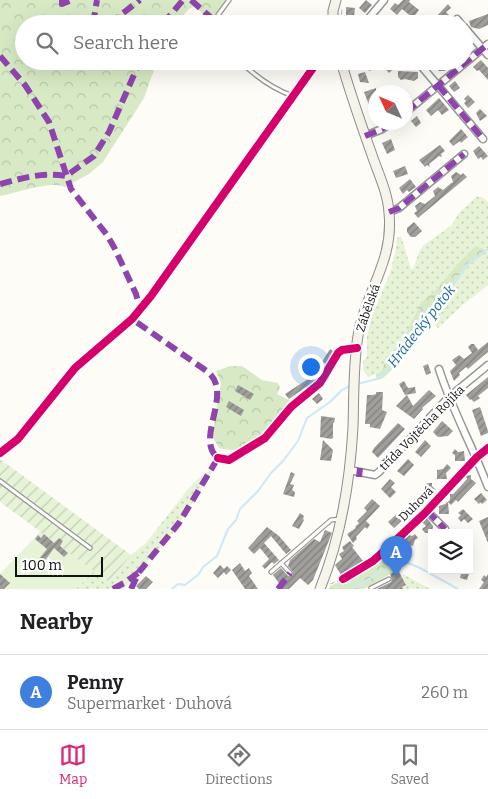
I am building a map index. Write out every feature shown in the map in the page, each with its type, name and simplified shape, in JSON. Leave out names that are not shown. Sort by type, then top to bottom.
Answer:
[{"type":"main road","points":[[333,15],[333,11],[339,2]]},
{"type":"main road","name":"Zábělská","points":[[320,588],[342,520],[349,470],[359,330],[386,254],[389,238],[389,212],[383,187],[344,70]]},
{"type":"street","points":[[372,15],[384,0]]},
{"type":"street","points":[[473,36],[485,47],[488,55]]},
{"type":"street","points":[[473,57],[485,47]]},
{"type":"street","points":[[425,70],[483,139]]},
{"type":"street","points":[[413,106],[457,70]]},
{"type":"street","points":[[365,136],[380,130]]},
{"type":"street","points":[[389,212],[399,208],[464,154]]},
{"type":"street","points":[[218,458],[229,460],[258,444],[272,431],[290,406],[320,383],[338,353],[346,349],[357,348]]},
{"type":"street","name":"třída Vojtěcha Rojíka","points":[[349,470],[375,474],[379,472],[448,398],[488,365]]},
{"type":"street","points":[[438,369],[448,398],[488,487]]},
{"type":"street","name":"Duhová","points":[[343,579],[372,561],[427,511],[476,457],[488,448]]},
{"type":"street","name":"Duhová","points":[[427,511],[444,529]]},
{"type":"lane","points":[[219,15],[229,0]]},
{"type":"lane","points":[[249,70],[278,91],[293,96]]},
{"type":"lane","points":[[0,453],[18,439],[75,368],[140,310],[312,70]]},
{"type":"lane","points":[[0,481],[90,548]]},
{"type":"lane","points":[[271,572],[331,520],[342,520]]},
{"type":"lane","points":[[281,564],[290,573]]},
{"type":"lane","points":[[371,588],[389,578]]},
{"type":"path","points":[[339,2],[340,15]]},
{"type":"path","points":[[320,588],[343,579]]},
{"type":"green space","points":[[0,0],[229,0],[218,15],[203,15],[194,7],[190,8],[184,15],[15,15],[15,70],[154,70],[144,98],[103,162],[89,174],[65,187],[59,185],[43,186],[0,196]]},
{"type":"green space","points":[[476,197],[482,197],[488,202],[488,285],[438,328],[435,325],[433,315],[469,265],[486,253],[475,246],[433,293],[426,298],[402,342],[391,352],[381,372],[368,377],[363,370],[363,362],[367,356],[367,336],[372,316],[390,273],[397,238],[401,236],[411,269],[413,269],[420,250],[424,245],[452,225],[458,214]]},
{"type":"green space","points":[[475,246],[484,249],[486,253],[469,265],[409,349],[393,369],[378,380],[376,374],[381,372],[388,355],[402,342],[421,303],[433,293]]},
{"type":"green space","points":[[231,366],[242,366],[262,380],[278,383],[280,388],[277,394],[292,402],[261,437],[252,444],[231,450],[219,448],[212,436],[221,383],[216,371]]},
{"type":"green space","points":[[0,459],[131,555],[109,582],[0,502]]},
{"type":"green space","points":[[216,465],[176,529],[124,589],[76,589],[94,571],[109,582],[131,555],[146,543],[188,489]]},
{"type":"green space","points":[[41,531],[94,571],[76,589],[0,589],[0,574]]},
{"type":"green space","points":[[387,559],[394,560],[399,569],[364,589],[329,589],[330,586]]},
{"type":"green space","points":[[403,574],[430,589],[403,589],[402,587],[406,585],[401,575]]},
{"type":"building","points":[[366,0],[372,5],[365,13],[359,8]]},
{"type":"building","points":[[403,0],[410,0],[409,2],[419,10],[415,15],[409,15],[402,9],[397,15],[390,9],[395,3],[398,5]]},
{"type":"building","points":[[448,4],[451,8],[446,12],[449,15],[438,15]]},
{"type":"building","points":[[346,7],[355,8],[354,15],[346,15]]},
{"type":"building","points":[[488,14],[488,25],[479,29],[473,28],[473,20]]},
{"type":"building","points":[[481,60],[488,68],[488,80],[479,70],[477,71],[473,67]]},
{"type":"building","points":[[398,71],[418,72],[418,78],[414,81],[401,80],[398,77]]},
{"type":"building","points":[[365,72],[369,83],[360,82],[358,74]]},
{"type":"building","points":[[455,81],[460,88],[454,92],[449,86]]},
{"type":"building","points":[[368,91],[368,103],[364,92]]},
{"type":"building","points":[[468,95],[475,102],[468,108],[464,103],[466,101],[464,99]]},
{"type":"building","points":[[439,98],[449,110],[442,115],[438,110],[431,116],[426,110]]},
{"type":"building","points":[[480,109],[487,116],[480,121],[476,113]]},
{"type":"building","points":[[417,116],[421,123],[416,127],[413,119]]},
{"type":"building","points":[[461,129],[468,137],[461,143],[460,141],[453,146],[449,141]]},
{"type":"building","points":[[391,139],[395,150],[387,154],[382,143]]},
{"type":"building","points":[[440,145],[445,151],[441,154],[442,157],[439,156],[429,164],[430,167],[427,165],[425,167],[419,160]]},
{"type":"building","points":[[479,146],[488,156],[483,160],[481,157],[478,159],[473,151]]},
{"type":"building","points":[[405,166],[408,174],[396,178],[393,171]]},
{"type":"building","points":[[456,172],[461,175],[463,173],[467,177],[418,218],[414,213],[417,211],[415,206],[420,202],[425,204],[435,196],[433,191],[438,187],[443,190],[453,182],[451,176]]},
{"type":"building","points":[[410,179],[416,187],[409,192],[407,190],[403,194],[399,188]]},
{"type":"building","points":[[414,222],[422,231],[415,237],[411,237],[407,232],[407,228]]},
{"type":"building","points":[[488,342],[488,352],[468,369],[466,367],[454,381],[450,371],[456,365],[452,360],[459,355],[464,359],[472,353],[468,347],[471,344],[474,344],[478,350]]},
{"type":"building","points":[[330,349],[333,351],[326,364],[322,362]]},
{"type":"building","points":[[428,364],[431,373],[426,375],[423,366]]},
{"type":"building","points":[[312,370],[320,374],[316,380],[289,399],[285,394],[311,377],[308,375]]},
{"type":"building","points":[[488,377],[488,388],[474,402],[470,400],[466,395]]},
{"type":"building","points":[[404,381],[408,388],[415,387],[416,393],[405,395],[399,384]]},
{"type":"building","points":[[238,385],[254,394],[250,400],[235,391]]},
{"type":"building","points":[[429,390],[436,396],[422,408],[414,419],[396,406],[407,395],[413,406]]},
{"type":"building","points":[[376,392],[383,392],[382,410],[387,412],[380,429],[370,427],[370,424],[365,424],[367,395],[376,394]]},
{"type":"building","points":[[319,393],[323,399],[317,404],[312,399]]},
{"type":"building","points":[[229,401],[244,410],[241,416],[226,407]]},
{"type":"building","points":[[480,407],[488,431],[488,433],[481,436],[472,410]]},
{"type":"building","points":[[321,416],[335,418],[333,438],[331,439],[320,437]]},
{"type":"building","points":[[442,421],[453,431],[448,436],[438,437],[433,432]]},
{"type":"building","points":[[398,423],[405,429],[378,458],[372,452],[374,448]]},
{"type":"building","points":[[323,440],[333,450],[331,461],[320,460]]},
{"type":"building","points":[[425,440],[431,446],[421,457],[415,452]]},
{"type":"building","points":[[455,449],[458,452],[464,451],[465,461],[455,461],[455,455],[452,453]]},
{"type":"building","points":[[408,459],[414,465],[404,476],[397,471]]},
{"type":"building","points":[[447,464],[451,468],[446,473],[447,479],[437,479],[437,470],[443,469]]},
{"type":"building","points":[[291,472],[295,474],[290,484],[294,485],[292,490],[295,492],[294,497],[283,494]]},
{"type":"building","points":[[471,475],[471,479],[476,483],[458,502],[456,500],[451,505],[448,502],[449,514],[439,514],[439,506],[450,500],[450,494],[453,494],[467,479],[466,476]]},
{"type":"building","points":[[390,479],[395,483],[391,487],[396,492],[390,498],[381,489]]},
{"type":"building","points":[[427,483],[432,483],[436,490],[430,497],[423,491]]},
{"type":"building","points":[[481,493],[487,500],[479,504],[474,499]]},
{"type":"building","points":[[416,498],[423,505],[420,509],[416,505],[413,509],[406,503],[411,503]]},
{"type":"building","points":[[372,499],[380,506],[366,521],[370,525],[367,529],[365,527],[353,543],[347,534],[356,528],[359,523],[357,521],[367,511],[364,508]]},
{"type":"building","points":[[463,509],[473,519],[468,523],[464,519],[461,522],[458,518],[461,515],[458,513]]},
{"type":"building","points":[[400,511],[405,518],[394,528],[388,522]]},
{"type":"building","points":[[300,513],[304,516],[304,520],[299,529],[292,526]]},
{"type":"building","points":[[488,517],[488,543],[479,521]]},
{"type":"building","points":[[427,518],[433,526],[433,529],[428,529],[428,533],[425,533],[422,529],[426,526],[422,522]]},
{"type":"building","points":[[267,527],[279,536],[291,550],[286,554],[271,536],[264,543],[279,560],[274,564],[272,562],[265,569],[262,566],[269,559],[260,548],[254,554],[248,548]]},
{"type":"building","points":[[325,530],[332,533],[313,580],[308,585],[300,578],[289,589],[278,589],[281,586],[273,575],[281,568],[288,576],[292,576],[293,572],[288,566],[290,560],[314,539],[320,542]]},
{"type":"building","points":[[44,534],[54,543],[59,538],[63,541],[60,546],[68,553],[64,557],[54,548],[39,569],[34,565],[47,549],[35,539],[38,535],[41,538]]},
{"type":"building","points":[[415,534],[418,538],[413,546],[404,544],[405,538]]},
{"type":"building","points":[[350,541],[354,546],[352,547],[363,561],[341,575],[335,565],[342,559],[339,554],[344,551],[342,547]]},
{"type":"building","points":[[240,563],[245,571],[249,568],[252,573],[249,576],[258,589],[245,589],[232,570]]},
{"type":"building","points":[[220,565],[224,569],[227,566],[231,570],[226,575],[224,572],[218,578],[213,573]]},
{"type":"building","points":[[398,570],[406,585],[402,587],[403,589],[377,589],[391,582],[390,574]]},
{"type":"building","points":[[0,574],[10,583],[4,589],[0,589]]},
{"type":"building","points":[[461,574],[469,574],[467,580],[460,578]]},
{"type":"building","points":[[488,574],[488,589],[479,589],[484,582],[481,580],[484,575],[486,577]]},
{"type":"building","points":[[146,576],[153,582],[146,589],[139,589],[136,586]]},
{"type":"waterway","name":"Hrádecký potok","points":[[357,384],[377,379],[382,375],[415,335],[423,319],[450,291],[465,266],[488,249]]},
{"type":"waterway","name":"Hrádecký potok","points":[[172,589],[178,584],[185,585],[217,556],[228,529],[236,520],[240,509],[258,491],[298,441],[307,418],[330,402],[342,390],[352,385]]},
{"type":"waterway","points":[[352,589],[401,560],[458,589]]},
{"type":"marked path","points":[[62,0],[62,4],[72,0]]},
{"type":"marked path","points":[[94,15],[97,0]]},
{"type":"marked path","points":[[121,15],[140,0]]},
{"type":"marked path","points":[[170,15],[183,0]]},
{"type":"marked path","points":[[191,0],[208,15]]},
{"type":"marked path","points":[[473,56],[488,44]]},
{"type":"marked path","points":[[0,56],[25,85],[49,122],[71,189],[107,235],[136,294],[140,309]]},
{"type":"marked path","points":[[0,184],[40,175],[66,176],[94,156],[109,132],[136,70]]},
{"type":"marked path","points":[[413,106],[457,70]]},
{"type":"marked path","points":[[438,85],[483,139]]},
{"type":"marked path","points":[[365,136],[380,130]]},
{"type":"marked path","points":[[389,212],[399,208],[464,154]]},
{"type":"marked path","points":[[131,589],[139,572],[179,523],[218,458],[212,450],[210,440],[216,404],[217,392],[215,381],[208,372],[132,319]]},
{"type":"marked path","points":[[359,477],[360,468]]},
{"type":"marked path","points":[[427,511],[445,529]]},
{"type":"marked path","points":[[113,589],[138,573]]},
{"type":"marked path","points":[[278,589],[290,573]]},
{"type":"cycle path","points":[[0,453],[18,439],[75,368],[132,319],[151,296],[312,70]]},
{"type":"cycle path","points":[[218,458],[229,460],[265,438],[291,407],[320,383],[338,353],[342,350],[357,348]]},
{"type":"cycle path","points":[[343,579],[373,561],[393,543],[488,448]]},
{"type":"place","name":"Penny","points":[[396,577]]}]
